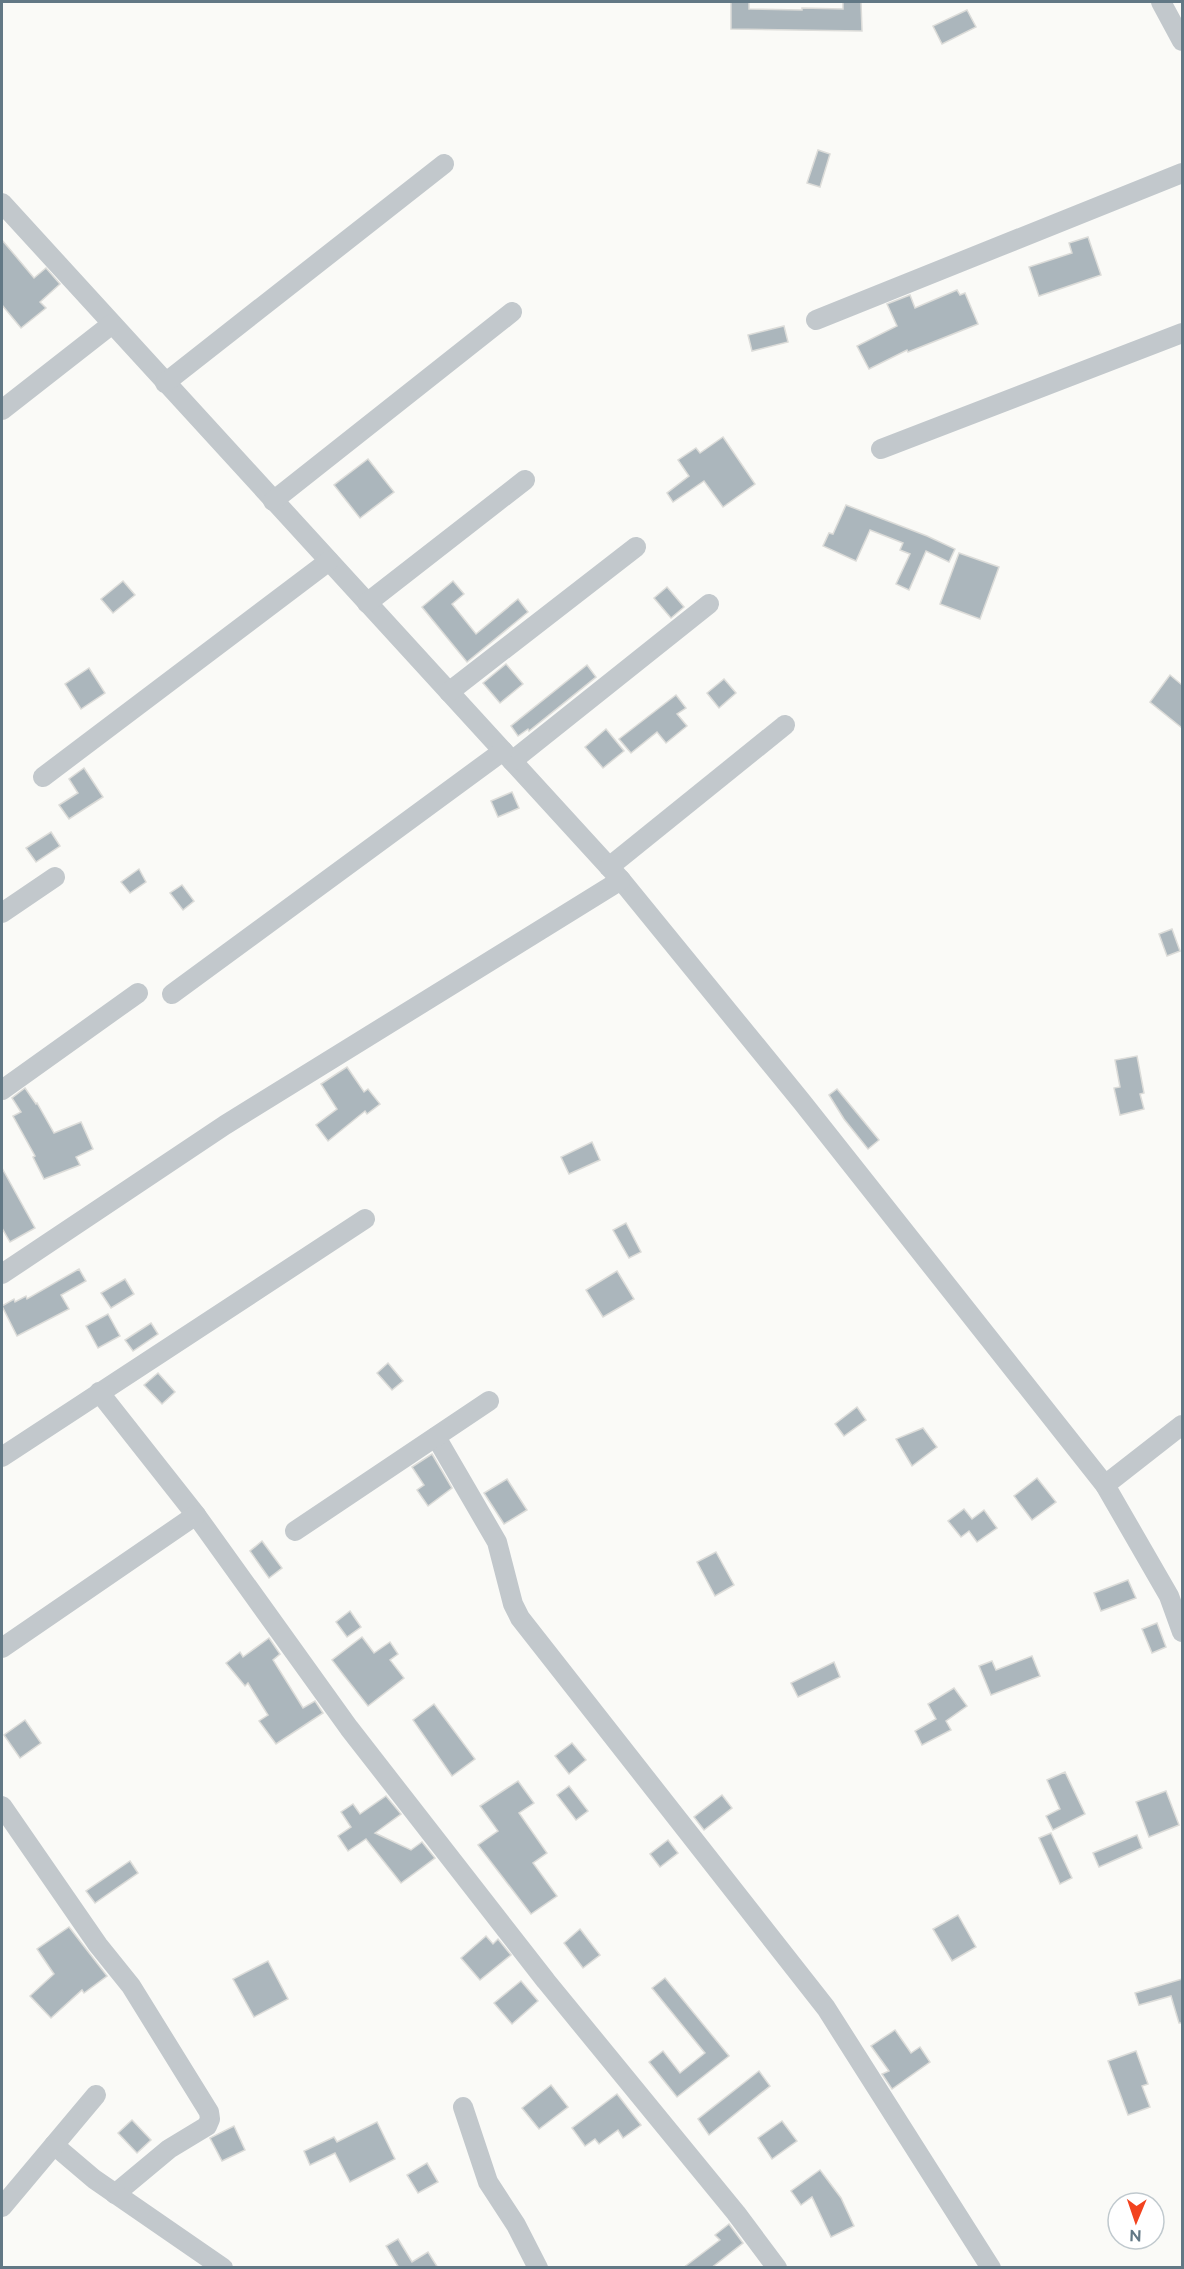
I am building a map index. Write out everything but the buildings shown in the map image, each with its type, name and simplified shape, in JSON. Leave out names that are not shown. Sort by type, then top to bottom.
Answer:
[{"type":"street","points":[[1161,2],[1177,19],[1182,41]]},
{"type":"street","points":[[165,383],[444,164]]},
{"type":"street","points":[[816,320],[1182,172]]},
{"type":"street","points":[[2,206],[615,874],[809,1111],[1105,1485],[1176,1593],[1182,1632]]},
{"type":"street","points":[[273,501],[512,312]]},
{"type":"street","points":[[2,410],[112,324]]},
{"type":"street","points":[[881,449],[1182,333]]},
{"type":"street","points":[[367,603],[525,480]]},
{"type":"street","points":[[449,692],[636,547]]},
{"type":"street","points":[[43,777],[328,561]]},
{"type":"street","points":[[172,994],[507,756],[709,604]]},
{"type":"street","points":[[2,1274],[225,1125],[615,874],[785,725]]},
{"type":"street","points":[[2,913],[55,877]]},
{"type":"street","points":[[2,1090],[138,993]]},
{"type":"street","points":[[2,1457],[365,1220]]},
{"type":"street","points":[[99,1392],[196,1515],[356,1738],[546,1981],[736,2213],[777,2268]]},
{"type":"street","points":[[295,1531],[489,1401]]},
{"type":"street","points":[[1105,1485],[1182,1425]]},
{"type":"street","points":[[436,1437],[497,1542],[513,1605],[526,1627],[826,2008],[991,2268]]},
{"type":"street","points":[[2,1648],[196,1515]]},
{"type":"street","points":[[2,1806],[98,1945],[131,1986],[209,2112],[210,2119],[207,2126],[169,2149],[115,2194]]},
{"type":"street","points":[[2,2207],[96,2096]]},
{"type":"street","points":[[463,2106],[488,2182],[516,2225],[538,2268]]},
{"type":"street","points":[[54,2145],[94,2179],[223,2268]]}]
